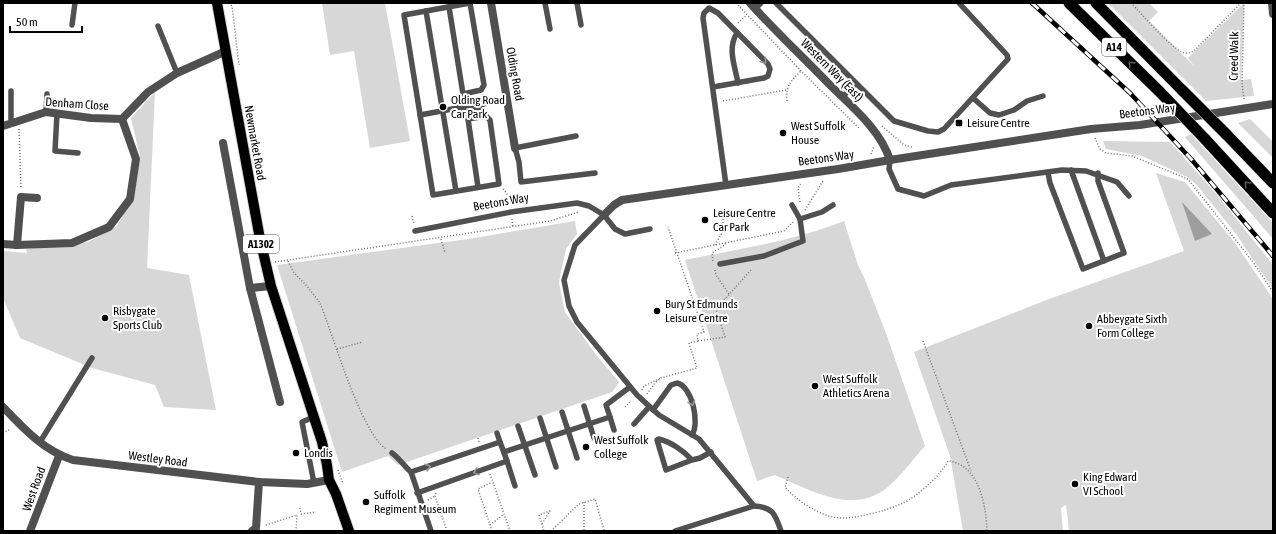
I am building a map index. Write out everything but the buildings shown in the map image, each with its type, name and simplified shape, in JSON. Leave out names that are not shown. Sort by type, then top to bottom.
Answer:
[{"type":"highway","name":"A14","points":[[1069,3],[1159,91],[1273,213]]},
{"type":"highway","name":"A14","points":[[1096,3],[1273,183]]},
{"type":"main road","name":"Newmarket Road","points":[[217,3],[248,180],[271,286],[314,417],[328,464],[329,480]]},
{"type":"main road","name":"A1302","points":[[329,480],[336,494],[349,531]]},
{"type":"street","name":"Olding Road","points":[[491,3],[515,148]]},
{"type":"street","points":[[1272,3],[1273,14]]},
{"type":"street","name":"Western Way (East)","points":[[755,5],[879,137],[890,160]]},
{"type":"street","name":"Denham Close","points":[[3,126],[46,112],[91,118],[122,119],[148,92],[177,73],[226,51]]},
{"type":"street","name":"Beetons Way","points":[[604,215],[614,205],[622,200],[990,146],[1091,129],[1140,125],[1273,104]]},
{"type":"street","points":[[3,244],[17,245],[72,243],[109,227],[130,199],[136,159],[122,119]]},
{"type":"street","points":[[223,142],[250,288],[280,402]]},
{"type":"street","points":[[17,245],[21,197],[38,198]]},
{"type":"street","points":[[250,288],[271,286]]},
{"type":"street","name":"Westley Road","points":[[3,407],[40,442],[59,456],[89,462],[259,482],[307,484],[329,480]]},
{"type":"street","name":"West Road","points":[[30,531],[59,456]]},
{"type":"street","points":[[252,531],[256,528],[259,482]]},
{"type":"lane","points":[[72,25],[75,3]]},
{"type":"lane","points":[[463,94],[481,90],[484,85],[470,3],[404,15],[434,195],[499,184],[490,120],[486,116],[468,119]]},
{"type":"lane","points":[[546,3],[550,29]]},
{"type":"lane","points":[[577,3],[581,25]]},
{"type":"lane","points":[[776,3],[894,121],[928,131],[938,132],[944,128],[974,98],[1008,60],[1007,55],[959,3]]},
{"type":"lane","points":[[449,7],[463,94],[461,100],[463,112],[468,119],[478,188]]},
{"type":"lane","points":[[713,87],[764,78],[768,76],[770,69],[768,64],[733,28],[714,9],[709,8],[704,13],[713,87],[726,185]]},
{"type":"lane","points":[[426,11],[456,191]]},
{"type":"lane","points":[[158,26],[177,73]]},
{"type":"lane","points":[[737,33],[733,40],[732,47],[738,82]]},
{"type":"lane","points":[[842,96],[856,84]]},
{"type":"lane","points":[[11,91],[15,122]]},
{"type":"lane","points":[[46,112],[47,94]]},
{"type":"lane","points":[[974,98],[990,114],[999,115],[1014,110],[1027,101],[1043,96]]},
{"type":"lane","points":[[420,115],[463,107],[480,107],[482,104],[507,99]]},
{"type":"lane","points":[[57,114],[55,150],[78,152]]},
{"type":"lane","points":[[576,136],[515,148],[519,162],[521,182],[595,173]]},
{"type":"lane","points":[[890,160],[889,169],[898,189],[924,196],[951,185],[1071,170],[1098,173],[1117,182],[1129,196]]},
{"type":"lane","points":[[1071,170],[1104,261]]},
{"type":"lane","points":[[1048,173],[1050,183],[1083,269],[1124,253],[1098,181],[1098,173]]},
{"type":"lane","name":"Beetons Way","points":[[415,231],[511,212],[578,203],[589,206],[604,215]]},
{"type":"lane","points":[[800,217],[822,212],[833,204]]},
{"type":"lane","points":[[720,264],[764,256],[803,241],[800,217],[792,205]]},
{"type":"lane","points":[[650,229],[625,234],[615,229],[604,215],[575,245],[564,280],[568,306],[577,322],[630,387],[651,409],[699,439],[754,506]]},
{"type":"lane","points":[[40,442],[92,358]]},
{"type":"lane","points":[[634,424],[651,409],[672,385],[680,383],[686,389],[696,421],[692,435]]},
{"type":"lane","points":[[614,430],[606,404],[630,387]]},
{"type":"lane","points":[[584,406],[594,438]]},
{"type":"lane","points":[[562,412],[577,458]]},
{"type":"lane","points":[[314,417],[302,422],[314,483]]},
{"type":"lane","points":[[504,452],[610,417]]},
{"type":"lane","points":[[540,418],[556,467]]},
{"type":"lane","points":[[518,426],[535,475]]},
{"type":"lane","points":[[497,433],[515,486]]},
{"type":"lane","points":[[692,460],[684,452],[666,442],[657,440],[666,470],[700,458],[711,452]]},
{"type":"lane","points":[[411,472],[500,442]]},
{"type":"lane","points":[[392,453],[398,458],[401,464],[411,472],[431,531]]},
{"type":"lane","points":[[417,493],[507,462]]},
{"type":"lane","points":[[675,531],[754,506],[764,507],[772,511],[781,531]]},
{"type":"path","points":[[736,3],[800,71],[864,133]]},
{"type":"path","name":"Creed Walk","points":[[1131,3],[1165,38],[1182,52],[1188,53],[1194,51],[1243,3]]},
{"type":"path","name":"Creed Walk","points":[[1243,3],[1242,85],[1245,108]]},
{"type":"path","points":[[733,28],[747,15]]},
{"type":"path","points":[[787,100],[786,90],[789,83],[800,71]]},
{"type":"path","points":[[715,102],[786,90]]},
{"type":"path","points":[[15,122],[21,197]]},
{"type":"path","points":[[1091,129],[1100,149],[1106,153],[1132,156],[1188,179],[1253,262],[1273,292]]},
{"type":"path","points":[[866,164],[865,158],[874,152],[873,142]]},
{"type":"path","points":[[676,253],[784,231],[800,217],[824,177]]},
{"type":"path","points":[[800,217],[798,188],[802,181]]},
{"type":"path","points":[[507,194],[510,206]]},
{"type":"path","points":[[266,264],[550,222],[589,206]]},
{"type":"path","points":[[715,245],[722,231],[723,218]]},
{"type":"path","points":[[668,227],[704,332],[697,334],[698,341]]},
{"type":"path","points":[[441,239],[444,253]]},
{"type":"path","points":[[288,261],[294,273],[307,286],[320,303],[367,426],[380,445],[392,453]]},
{"type":"path","points":[[641,391],[644,386],[661,378],[697,368],[689,343],[725,337],[716,309],[752,269]]},
{"type":"path","points":[[923,341],[982,498],[987,531]]},
{"type":"path","points":[[338,349],[364,342]]},
{"type":"path","points":[[645,396],[661,378]]},
{"type":"path","points":[[478,438],[481,448]]},
{"type":"path","points":[[788,477],[785,487],[791,494],[825,515],[841,518],[866,514],[904,502],[925,487],[944,468],[948,461],[958,462],[972,473]]},
{"type":"path","points":[[488,468],[510,531]]},
{"type":"path","points":[[492,531],[478,489],[493,482]]},
{"type":"path","points":[[551,531],[579,504],[594,499],[603,531]]},
{"type":"path","points":[[584,502],[584,531]]},
{"type":"path","points":[[300,508],[301,514]]},
{"type":"path","points":[[542,524],[550,511],[539,515],[544,531]]},
{"type":"path","points":[[265,530],[266,525],[297,515],[316,512]]},
{"type":"path","points":[[490,525],[504,514]]},
{"type":"path","points":[[296,531],[297,515]]},
{"type":"shaded area","points":[[322,3],[385,3],[410,141],[370,148],[354,51],[330,55]]},
{"type":"shaded area","points":[[1108,3],[1149,3],[1158,12],[1149,21],[1195,67],[1188,58],[1244,3],[1241,80],[1251,79],[1254,96],[1206,101]]},
{"type":"shaded area","name":"Risbygate Sports Club","points":[[155,92],[147,268],[189,275],[216,410],[164,407],[155,385],[92,368],[20,338],[3,298],[3,251],[27,253],[26,249],[88,242],[117,226],[135,193],[140,156],[131,118]]},
{"type":"shaded area","points":[[1250,119],[1273,142],[1273,158],[1238,123]]},
{"type":"shaded area","points":[[1191,134],[1273,223],[1273,239],[1185,137]]},
{"type":"shaded area","points":[[1103,141],[1170,142],[1219,197],[1273,265],[1273,289],[1236,234],[1197,185],[1187,177],[1142,156],[1106,149]]},
{"type":"shaded area","points":[[1156,173],[1185,182],[1235,243],[1273,299],[1273,531],[1069,531],[1066,505],[1061,508],[1063,531],[963,531],[950,456],[914,352],[1049,299],[1184,251]]},
{"type":"shaded area","points":[[1182,202],[1212,234],[1195,241]]},
{"type":"shaded area","points":[[575,221],[577,234],[566,249],[559,282],[565,312],[597,356],[619,382],[612,392],[398,465],[388,456],[342,472],[277,265],[468,239]]},
{"type":"shaded area","name":"West Suffolk Athletics Arena","points":[[844,221],[858,265],[887,336],[925,446],[888,487],[875,495],[860,499],[846,500],[832,498],[817,493],[775,475],[757,481],[685,260],[786,239]]},
{"type":"railway","points":[[1032,3],[1130,93],[1192,160],[1273,256]]},
{"type":"place","name":"Olding Road Car Park","points":[[443,107]]},
{"type":"place","name":"Leisure Centre","points":[[959,123]]},
{"type":"place","name":"West Suffolk House","points":[[783,133]]},
{"type":"place","name":"Leisure Centre Car Park","points":[[705,220]]},
{"type":"place","name":"Bury St Edmunds Leisure Centre","points":[[657,311]]},
{"type":"place","name":"Risbygate Sports Club","points":[[105,318]]},
{"type":"place","name":"Abbeygate Sixth Form College","points":[[1089,326]]},
{"type":"place","name":"West Suffolk Athletics Arena","points":[[815,386]]},
{"type":"place","name":"West Suffolk College","points":[[586,447]]},
{"type":"place","name":"Londis","points":[[296,453]]},
{"type":"place","name":"King Edward VI School","points":[[1075,484]]},
{"type":"place","name":"Suffolk Regiment Museum","points":[[366,502]]}]
